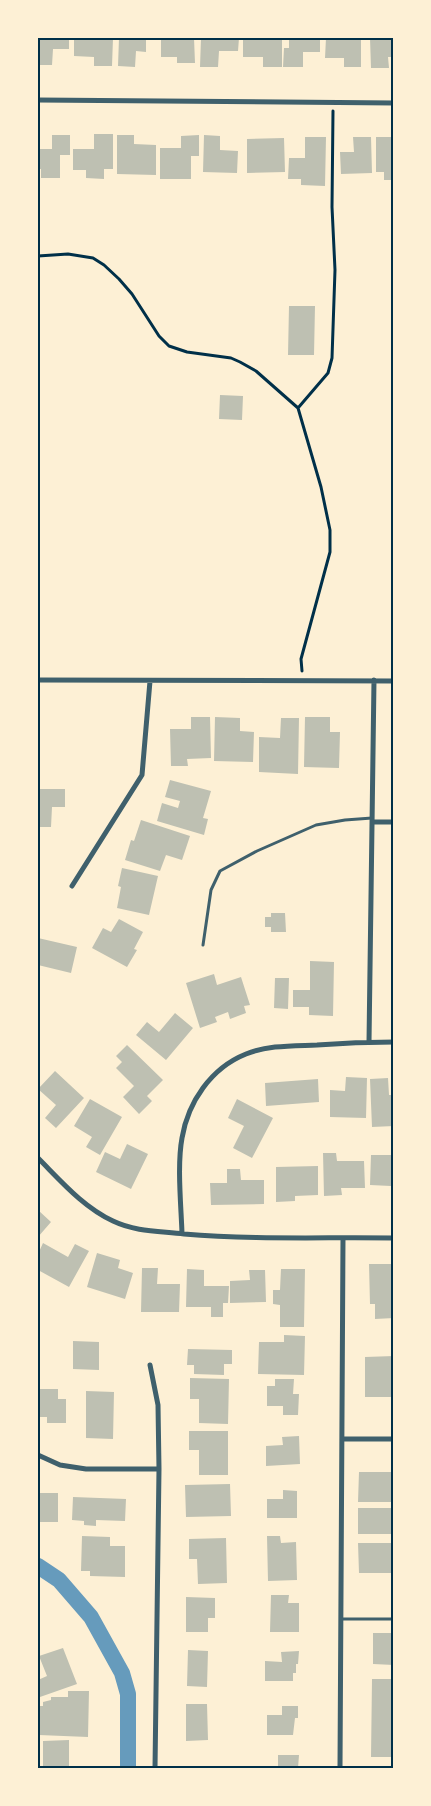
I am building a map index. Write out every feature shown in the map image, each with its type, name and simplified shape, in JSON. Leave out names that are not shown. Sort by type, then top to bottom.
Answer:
[{"type":"street","points":[[38,100],[394,103]]},
{"type":"street","points":[[38,680],[394,681]]},
{"type":"street","points":[[369,1042],[374,680]]},
{"type":"street","points":[[72,886],[142,775],[150,681]]},
{"type":"street","points":[[373,820],[394,822]]},
{"type":"street","points":[[182,1233],[180,1160],[182,1138],[190,1111],[201,1088],[224,1067],[246,1054],[273,1047],[394,1042]]},
{"type":"street","points":[[38,1158],[95,1212],[134,1230],[210,1236],[394,1238]]},
{"type":"street","points":[[340,1768],[343,1238]]},
{"type":"street","points":[[150,1365],[158,1405],[159,1469],[155,1768]]},
{"type":"street","points":[[342,1439],[394,1439]]},
{"type":"street","points":[[38,1455],[60,1465],[86,1469],[159,1469]]},
{"type":"lane","points":[[203,946],[211,890],[220,872],[257,851],[316,826],[345,820],[373,820]]},
{"type":"lane","points":[[340,1618],[394,1619]]},
{"type":"path","points":[[298,408],[328,373],[332,358],[335,270],[332,206],[333,102]]},
{"type":"path","points":[[38,256],[68,254],[94,258],[119,279],[136,300],[159,336],[169,346],[187,352],[231,358],[240,362],[256,371],[298,408],[322,487],[328,521],[330,552],[301,659],[302,680]]},
{"type":"building","points":[[38,38],[69,38],[69,49],[53,49],[52,65],[38,65]]},
{"type":"building","points":[[74,38],[113,38],[112,66],[94,66],[94,57],[74,56]]},
{"type":"building","points":[[119,38],[146,40],[146,52],[136,51],[135,67],[118,66]]},
{"type":"building","points":[[161,38],[194,38],[195,63],[177,63],[177,57],[161,57]]},
{"type":"building","points":[[201,38],[239,38],[238,51],[219,51],[218,67],[200,67]]},
{"type":"building","points":[[243,38],[282,38],[282,67],[263,67],[263,57],[243,57]]},
{"type":"building","points":[[289,38],[320,38],[320,52],[303,52],[303,67],[283,67],[284,48],[289,48]]},
{"type":"building","points":[[326,38],[361,38],[361,67],[344,67],[344,58],[325,58]]},
{"type":"building","points":[[370,38],[394,38],[394,57],[388,57],[389,68],[371,68]]},
{"type":"building","points":[[94,134],[113,134],[113,169],[104,169],[104,179],[86,178],[86,170],[73,170],[73,149],[94,149]]},
{"type":"building","points":[[52,135],[70,135],[70,155],[60,155],[60,178],[41,178],[41,169],[38,169],[38,149],[52,149]]},
{"type":"building","points":[[117,135],[134,135],[134,144],[156,145],[156,175],[117,174]]},
{"type":"building","points":[[199,135],[199,156],[191,156],[191,179],[160,179],[160,148],[181,148],[181,136]]},
{"type":"building","points":[[204,135],[220,136],[220,150],[238,151],[237,173],[203,172]]},
{"type":"building","points":[[305,137],[326,137],[325,186],[301,185],[301,179],[288,179],[289,158],[305,158]]},
{"type":"building","points":[[353,137],[371,137],[372,173],[341,174],[340,152],[354,152]]},
{"type":"building","points":[[376,137],[393,137],[394,180],[384,180],[384,172],[376,172]]},
{"type":"building","points":[[284,138],[285,172],[247,173],[247,139]]},
{"type":"building","points":[[289,306],[315,306],[314,355],[288,355]]},
{"type":"building","points":[[220,395],[243,396],[242,420],[219,419]]},
{"type":"building","points":[[191,717],[210,717],[211,758],[187,759],[188,766],[171,766],[170,729],[191,729]]},
{"type":"building","points":[[215,717],[240,718],[240,731],[254,732],[253,762],[214,761]]},
{"type":"building","points":[[305,717],[330,717],[330,732],[340,732],[339,768],[304,767]]},
{"type":"building","points":[[281,718],[299,718],[298,774],[259,772],[259,737],[280,738]]},
{"type":"building","points":[[170,780],[211,791],[203,818],[208,819],[204,835],[157,821],[162,803],[178,808],[180,801],[165,797]]},
{"type":"building","points":[[38,789],[65,789],[65,807],[52,807],[51,827],[38,827]]},
{"type":"building","points":[[141,820],[190,836],[182,860],[166,855],[160,871],[125,860],[131,840],[134,841]]},
{"type":"building","points":[[122,868],[158,876],[149,915],[117,908],[121,887],[118,886]]},
{"type":"building","points":[[271,913],[285,913],[286,932],[271,932],[271,927],[265,927],[265,917],[271,917]]},
{"type":"building","points":[[119,919],[143,932],[134,949],[137,950],[127,967],[92,948],[103,928],[111,932]]},
{"type":"building","points":[[38,938],[77,947],[71,973],[38,965]]},
{"type":"building","points":[[310,961],[334,962],[333,1016],[309,1015],[309,1007],[293,1007],[293,990],[310,990]]},
{"type":"building","points":[[214,974],[217,985],[241,977],[250,1005],[244,1006],[246,1013],[230,1019],[228,1012],[215,1017],[217,1022],[200,1028],[186,983]]},
{"type":"building","points":[[275,978],[289,978],[288,1009],[274,1008]]},
{"type":"building","points":[[175,1013],[193,1028],[166,1060],[136,1035],[147,1022],[159,1032]]},
{"type":"building","points":[[127,1045],[163,1080],[147,1096],[152,1101],[139,1114],[123,1097],[134,1086],[116,1068],[122,1062],[116,1056]]},
{"type":"building","points":[[55,1071],[84,1098],[56,1128],[45,1118],[56,1105],[38,1089]]},
{"type":"building","points":[[346,1077],[367,1078],[366,1118],[330,1117],[330,1090],[345,1091]]},
{"type":"building","points":[[388,1078],[389,1095],[394,1095],[394,1126],[372,1127],[370,1079]]},
{"type":"building","points":[[318,1079],[319,1102],[266,1106],[265,1083]]},
{"type":"building","points":[[90,1099],[122,1117],[100,1155],[86,1147],[92,1137],[74,1126]]},
{"type":"building","points":[[237,1099],[273,1118],[252,1158],[233,1148],[244,1126],[228,1118]]},
{"type":"building","points":[[127,1144],[148,1154],[131,1189],[96,1172],[105,1152],[120,1159]]},
{"type":"building","points":[[323,1153],[336,1153],[337,1161],[364,1161],[365,1188],[341,1188],[342,1195],[324,1196]]},
{"type":"building","points":[[371,1155],[394,1155],[394,1203],[391,1203],[391,1186],[370,1185]]},
{"type":"building","points":[[318,1166],[318,1195],[295,1196],[295,1201],[276,1202],[276,1167]]},
{"type":"building","points":[[227,1169],[240,1169],[241,1180],[264,1180],[264,1204],[211,1205],[210,1183],[227,1183]]},
{"type":"building","points":[[38,1210],[51,1222],[38,1237]]},
{"type":"building","points":[[43,1243],[68,1257],[75,1244],[89,1251],[69,1287],[38,1270],[38,1254]]},
{"type":"building","points":[[97,1253],[120,1260],[118,1268],[133,1273],[125,1299],[87,1287]]},
{"type":"building","points":[[369,1264],[394,1264],[394,1318],[375,1319],[375,1304],[370,1304]]},
{"type":"building","points":[[142,1268],[158,1268],[157,1284],[180,1284],[179,1312],[141,1312]]},
{"type":"building","points":[[187,1269],[204,1270],[204,1286],[229,1286],[228,1303],[223,1303],[223,1317],[211,1317],[211,1307],[186,1307]]},
{"type":"building","points":[[281,1269],[305,1269],[304,1327],[280,1327],[280,1305],[273,1304],[273,1290],[280,1290]]},
{"type":"building","points":[[249,1270],[265,1270],[266,1302],[230,1303],[230,1281],[250,1280]]},
{"type":"building","points":[[284,1335],[305,1336],[304,1375],[258,1374],[259,1342],[284,1342]]},
{"type":"building","points":[[73,1341],[99,1342],[99,1370],[73,1369]]},
{"type":"building","points":[[188,1349],[232,1350],[232,1364],[224,1364],[224,1375],[194,1374],[194,1365],[187,1365]]},
{"type":"building","points":[[394,1356],[394,1397],[365,1397],[365,1357]]},
{"type":"building","points":[[190,1378],[229,1379],[228,1424],[199,1423],[199,1399],[190,1399]]},
{"type":"building","points":[[275,1379],[294,1379],[293,1394],[299,1394],[298,1415],[283,1415],[283,1406],[267,1406],[267,1386],[275,1386]]},
{"type":"building","points":[[38,1389],[58,1389],[58,1399],[66,1399],[66,1423],[47,1423],[47,1417],[38,1417]]},
{"type":"building","points":[[86,1391],[114,1392],[113,1439],[86,1438]]},
{"type":"building","points":[[189,1431],[228,1431],[228,1475],[199,1475],[199,1450],[189,1450]]},
{"type":"building","points":[[299,1436],[300,1464],[266,1466],[266,1446],[283,1445],[282,1437]]},
{"type":"building","points":[[359,1472],[394,1472],[394,1502],[358,1502]]},
{"type":"building","points":[[230,1484],[231,1516],[186,1517],[185,1485]]},
{"type":"building","points":[[283,1490],[297,1491],[297,1518],[267,1518],[267,1499],[283,1499]]},
{"type":"building","points":[[38,1493],[58,1493],[58,1522],[38,1522]]},
{"type":"building","points":[[73,1497],[126,1499],[125,1521],[96,1520],[96,1526],[84,1525],[84,1521],[72,1520]]},
{"type":"building","points":[[358,1508],[394,1508],[394,1534],[358,1534]]},
{"type":"building","points":[[82,1536],[110,1537],[110,1546],[125,1546],[125,1577],[90,1576],[90,1571],[81,1571]]},
{"type":"building","points":[[267,1536],[280,1536],[281,1543],[296,1542],[297,1580],[268,1581]]},
{"type":"building","points":[[226,1538],[227,1583],[198,1584],[197,1559],[189,1559],[189,1539]]},
{"type":"building","points":[[358,1543],[394,1543],[394,1573],[359,1573]]},
{"type":"building","points":[[271,1595],[289,1595],[288,1603],[299,1603],[299,1632],[270,1632]]},
{"type":"building","points":[[186,1597],[215,1598],[215,1618],[208,1618],[208,1632],[186,1632]]},
{"type":"building","points":[[373,1633],[394,1633],[394,1665],[373,1664]]},
{"type":"building","points":[[63,1648],[77,1684],[40,1697],[38,1680],[47,1676],[39,1656]]},
{"type":"building","points":[[188,1650],[208,1651],[207,1687],[187,1686]]},
{"type":"building","points":[[299,1651],[296,1673],[293,1673],[293,1681],[265,1681],[265,1661],[282,1662],[281,1652]]},
{"type":"building","points":[[372,1679],[394,1679],[394,1757],[371,1757]]},
{"type":"building","points":[[68,1691],[89,1691],[88,1737],[39,1735],[40,1706],[43,1706],[43,1702],[51,1700],[51,1697],[68,1697]]},
{"type":"building","points":[[186,1704],[207,1704],[208,1740],[186,1741]]},
{"type":"building","points":[[282,1706],[298,1706],[298,1718],[295,1718],[293,1735],[267,1735],[267,1715],[282,1715]]},
{"type":"building","points":[[69,1740],[69,1768],[43,1768],[43,1741]]},
{"type":"building","points":[[278,1755],[299,1755],[298,1768],[278,1768]]},
{"type":"building","points":[[187,1766],[232,1767],[232,1768],[187,1768]]},
{"type":"waterway","points":[[38,1566],[59,1580],[91,1617],[122,1673],[128,1694],[128,1768]]}]
